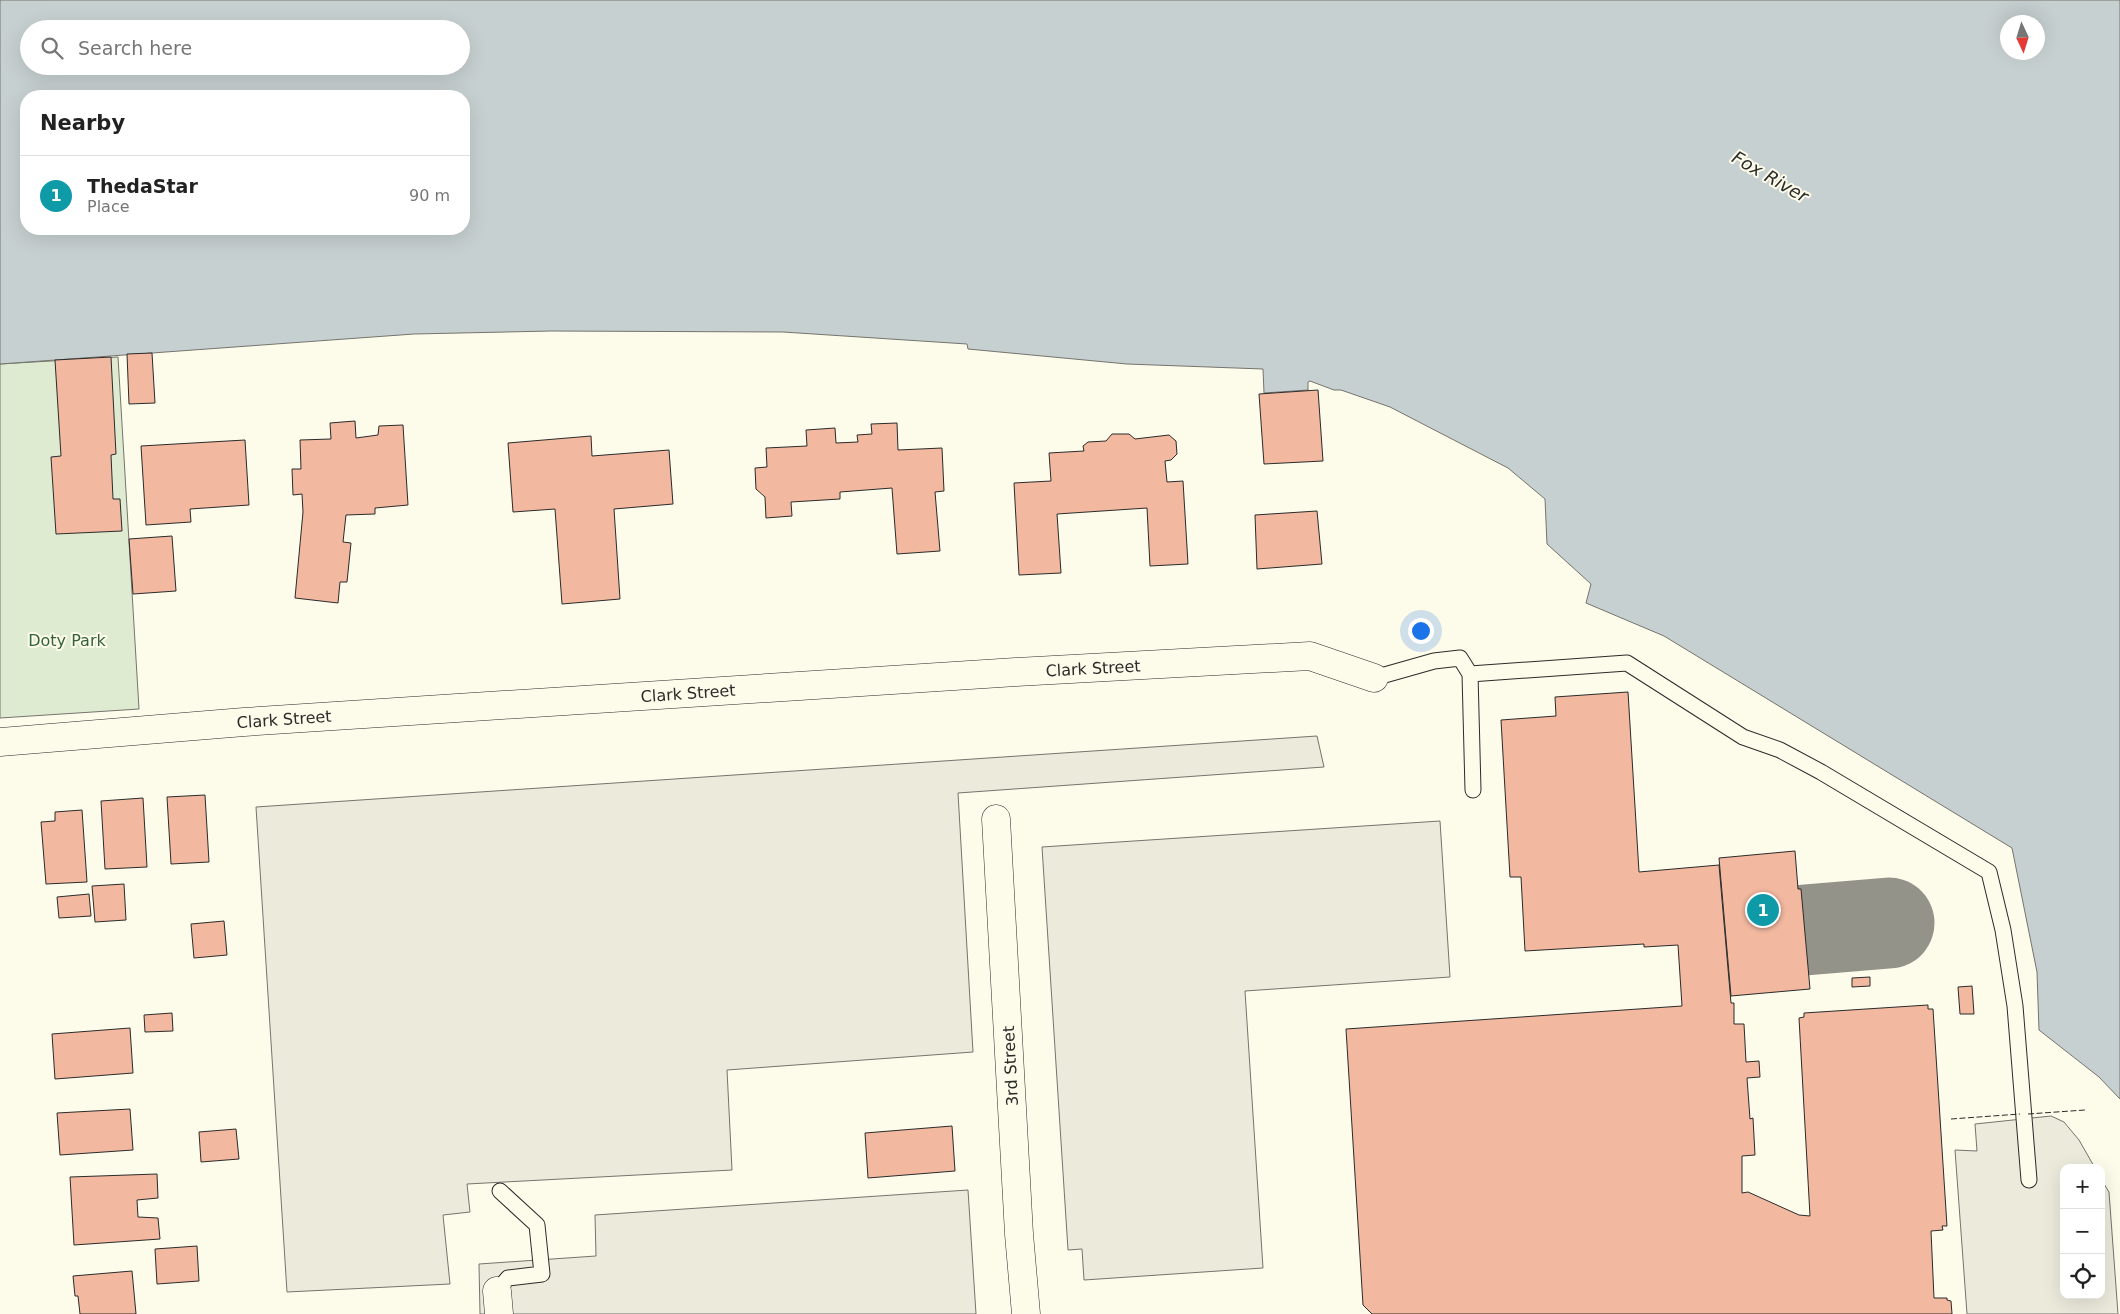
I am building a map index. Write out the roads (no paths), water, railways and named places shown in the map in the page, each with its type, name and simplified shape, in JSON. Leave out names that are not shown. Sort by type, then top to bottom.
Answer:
[{"type":"street","name":"Clark Street","points":[[0,742],[418,710],[1016,672],[1310,656],[1374,678]]},
{"type":"street","name":"3rd Street","points":[[996,818],[1019,1234],[1026,1314]]},
{"type":"lane","points":[[1374,678],[1434,661],[1460,658],[1470,674],[1473,790]]},
{"type":"lane","points":[[1470,674],[1627,663],[1743,737],[1780,750],[1821,772],[1989,872],[2003,930],[2015,1006],[2029,1180]]},
{"type":"lane","points":[[498,1302],[508,1278],[542,1274],[537,1225],[500,1191]]},
{"type":"water","name":"Fox River","points":[[0,0],[2120,0],[2120,1099],[2099,1077],[2039,1030],[2037,972],[2012,848],[1664,636],[1586,603],[1591,584],[1547,544],[1545,499],[1508,468],[1390,407],[1310,381],[1308,382],[1308,390],[1264,393],[1263,369],[1127,364],[968,349],[967,344],[783,332],[551,331],[414,334],[0,364]]},
{"type":"place","name":"ThedaStar","points":[[1763,910]]},
{"type":"park label","name":"Doty Park","points":[[67,640]]}]
